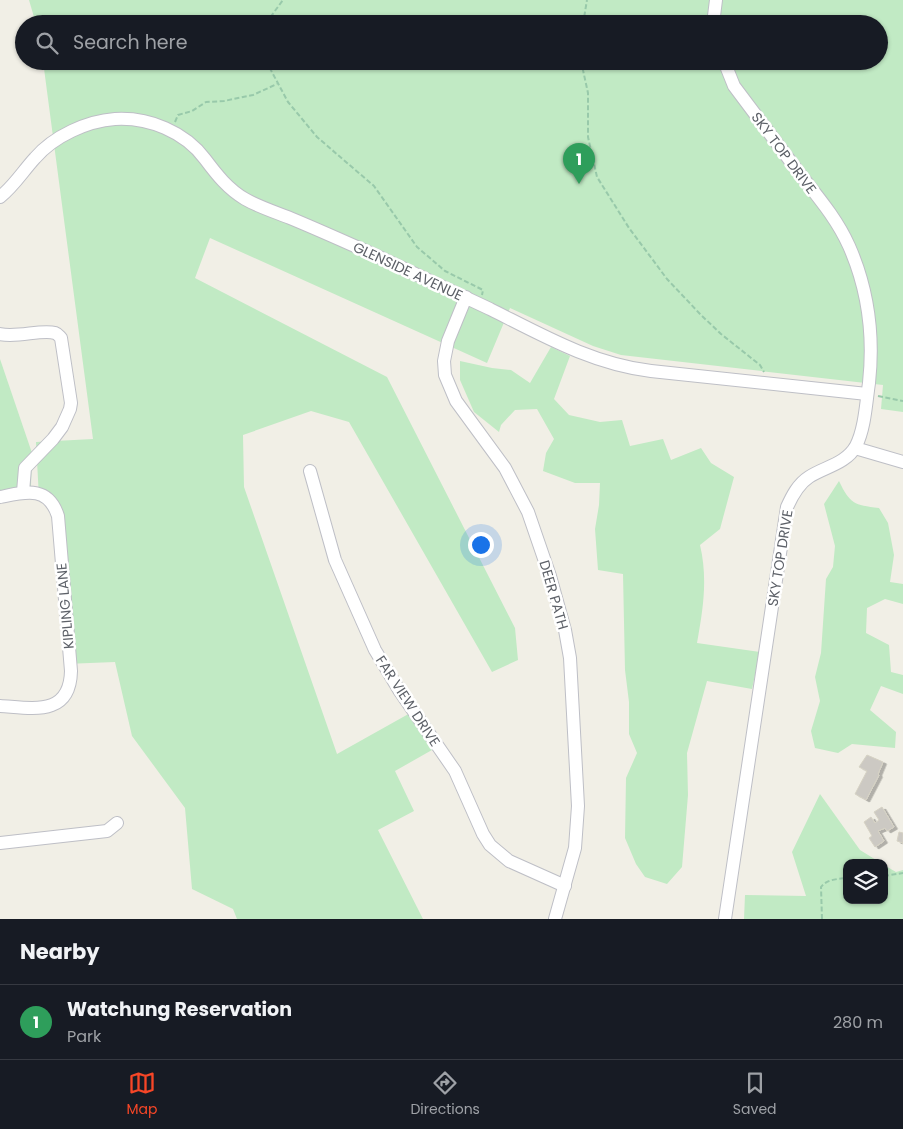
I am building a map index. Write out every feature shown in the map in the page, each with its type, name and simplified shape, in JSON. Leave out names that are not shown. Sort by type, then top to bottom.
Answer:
[{"type":"street","points":[[714,15],[716,0]]},
{"type":"street","name":"SKY TOP DRIVE","points":[[725,919],[781,558],[787,507],[794,493],[809,477],[838,463],[855,448],[862,425],[870,370],[870,327],[866,298],[848,245],[832,216],[734,86],[728,70]]},
{"type":"street","name":"GLENSIDE AVENUE","points":[[0,196],[11,188],[35,158],[49,145],[86,125],[105,120],[127,119],[149,123],[170,131],[189,143],[226,185],[245,199],[466,297],[558,343],[596,359],[615,365],[651,371],[867,394]]},
{"type":"street","name":"DEER PATH","points":[[466,297],[448,341],[444,361],[445,374],[456,402],[505,468],[528,512],[550,576],[565,630],[570,658],[578,806],[575,848],[555,919]]},
{"type":"street","points":[[0,334],[56,333],[61,338],[70,394],[70,409],[62,427],[25,468],[24,492]]},
{"type":"street","points":[[855,448],[903,462]]},
{"type":"street","name":"FAR VIEW DRIVE","points":[[310,471],[335,560],[375,650],[404,698],[455,771],[483,834],[490,845],[510,861],[565,886]]},
{"type":"street","name":"KIPLING LANE","points":[[0,497],[24,492],[36,493],[52,504],[58,516],[71,680],[64,696],[47,708],[0,706]]},
{"type":"street","points":[[0,843],[107,831],[117,823]]},
{"type":"path","points":[[272,15],[283,0]]},
{"type":"path","points":[[584,15],[587,0]]},
{"type":"path","points":[[270,70],[288,102],[316,136],[374,186],[417,247],[445,271],[482,290],[481,305]]},
{"type":"path","points":[[583,70],[588,93],[588,137],[597,177],[629,228],[668,279],[721,334],[760,365],[770,383]]},
{"type":"path","points":[[170,131],[178,116],[192,111],[206,102],[224,101],[253,95],[277,84]]},
{"type":"path","points":[[867,394],[903,401]]},
{"type":"path","points":[[888,875],[903,873]]},
{"type":"path","points":[[822,919],[821,887],[824,883],[843,878]]},
{"type":"green space","points":[[29,0],[903,0],[903,412],[881,409],[883,385],[621,355],[593,346],[510,308],[487,363],[210,238],[195,278],[387,377],[515,628],[518,660],[492,672],[349,422],[311,411],[243,435],[244,487],[337,754],[412,712],[439,746],[395,771],[414,811],[378,830],[423,919],[237,919],[233,909],[192,889],[185,808],[132,736],[115,662],[65,664],[56,515],[39,498],[36,442],[93,439],[44,70],[888,70],[888,15],[33,15]]},
{"type":"green space","points":[[551,347],[570,356],[554,399],[569,415],[600,422],[622,420],[630,446],[663,439],[671,460],[701,448],[711,463],[734,477],[720,529],[700,545],[704,582],[703,606],[697,643],[760,652],[752,689],[707,681],[687,753],[688,795],[682,867],[667,884],[645,877],[636,864],[625,838],[626,778],[637,753],[629,734],[629,702],[625,670],[623,574],[598,570],[595,529],[600,483],[575,483],[543,471],[546,453],[554,439],[537,409],[515,410],[501,425],[499,432],[474,412],[460,380],[460,361],[511,370],[530,383]]},
{"type":"green space","points":[[0,359],[32,453],[31,486],[0,491]]},
{"type":"green space","points":[[839,481],[846,494],[854,502],[864,506],[879,508],[888,523],[894,555],[890,582],[903,584],[903,604],[885,599],[867,608],[866,633],[889,645],[891,672],[903,675],[903,694],[881,686],[870,710],[896,732],[895,748],[852,744],[838,753],[815,748],[811,731],[820,701],[815,677],[821,653],[826,579],[833,567],[835,546],[824,504]]},
{"type":"green space","points":[[820,794],[860,850],[875,859],[843,859],[843,904],[888,904],[888,867],[896,872],[903,870],[903,919],[744,919],[745,895],[806,896],[792,852]]},
{"type":"building","points":[[867,755],[883,762],[879,775],[866,800],[855,794],[867,771],[859,767]]},
{"type":"building","points":[[882,807],[894,827],[887,831],[885,828],[878,831],[884,841],[875,847],[869,838],[872,836],[864,822],[871,817],[875,823],[879,820],[874,812]]},
{"type":"building","points":[[899,832],[903,833],[903,843],[897,841]]},
{"type":"place","name":"Watchung Reservation","points":[[579,184]]}]
